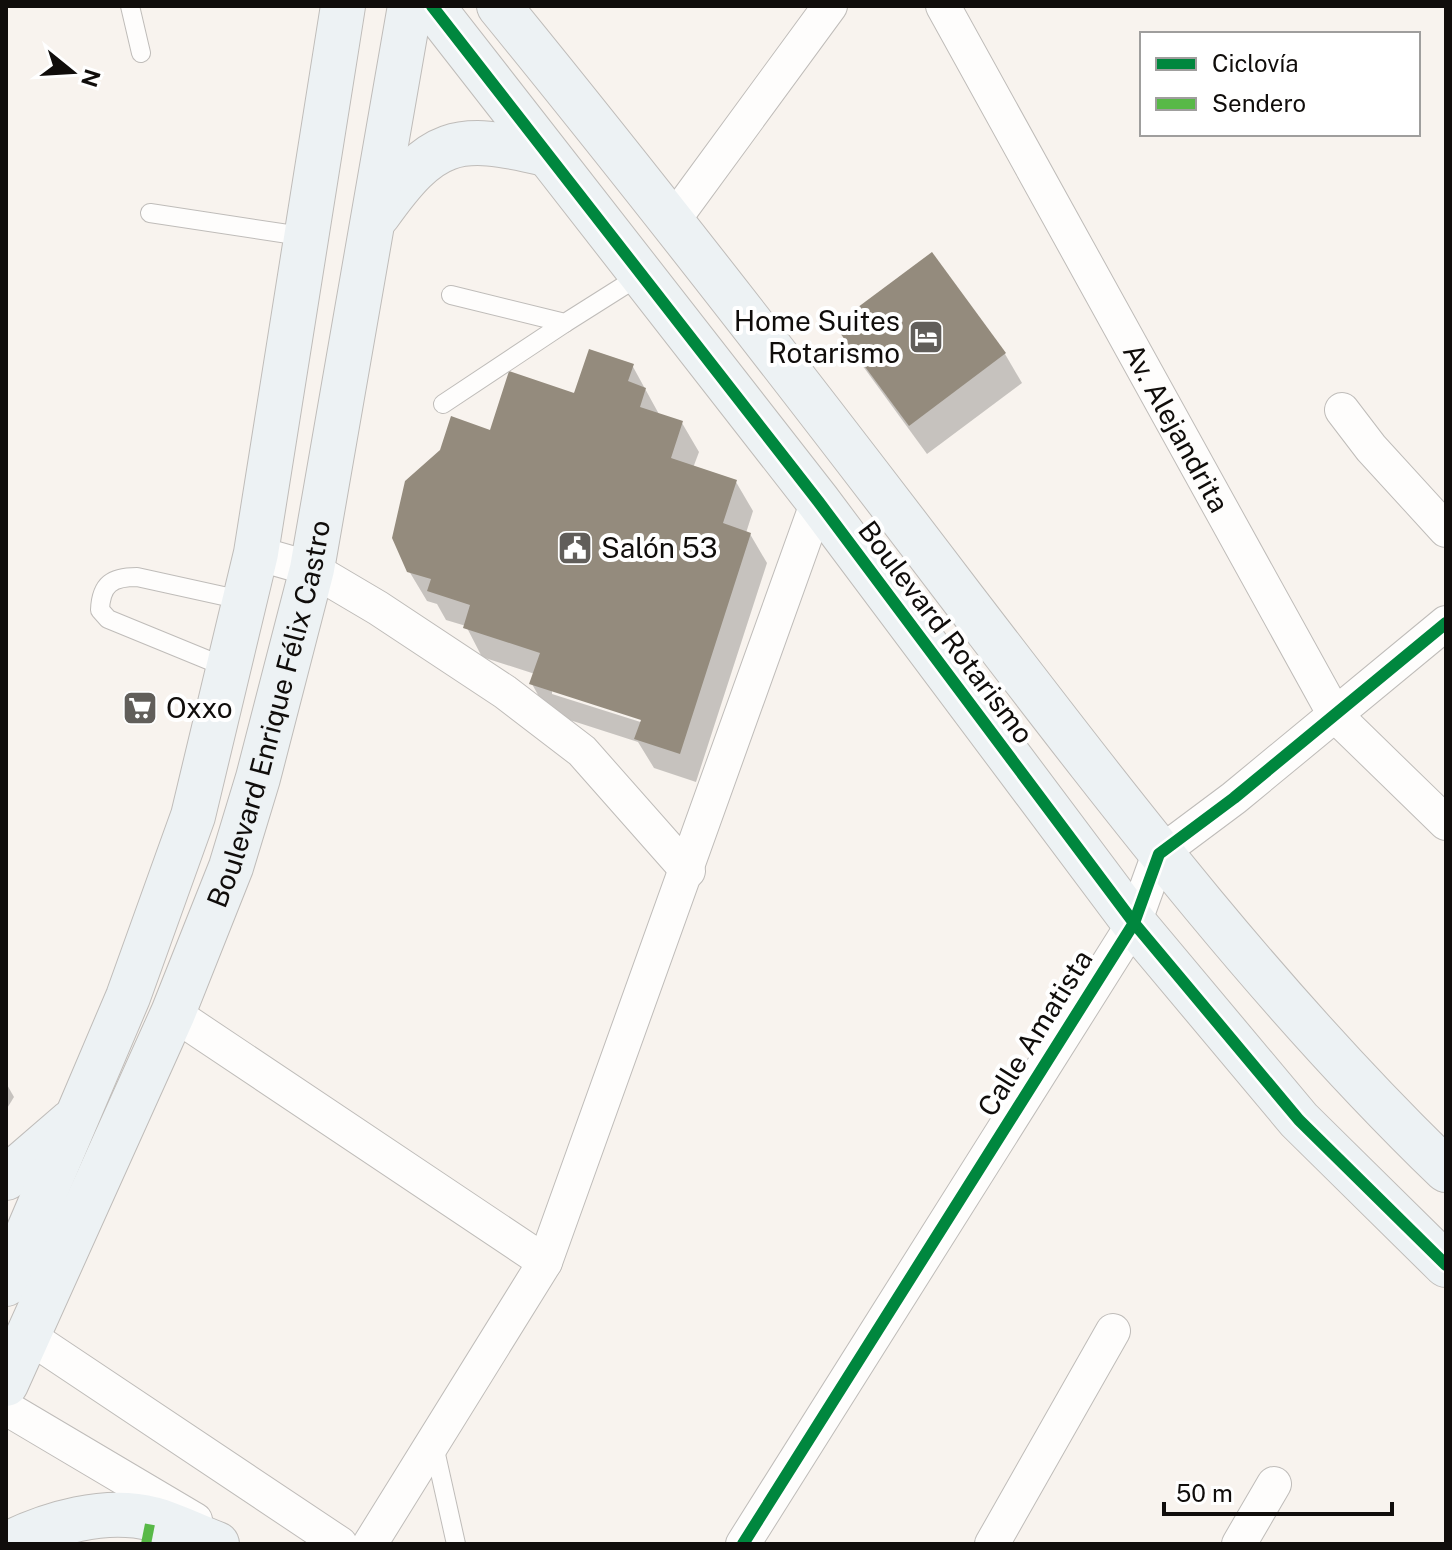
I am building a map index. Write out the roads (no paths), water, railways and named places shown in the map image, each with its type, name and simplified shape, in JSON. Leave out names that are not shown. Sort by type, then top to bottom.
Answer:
[{"type":"main road","name":"Boulevard Enrique Félix Castro","points":[[6,1284],[82,1112],[144,955],[193,816],[256,553],[343,6]]},
{"type":"main road","name":"Boulevard Enrique Félix Castro","points":[[6,1384],[173,1013],[231,867],[281,695],[312,569],[410,6]]},
{"type":"main road","name":"Boulevard Rotarismo","points":[[432,6],[818,501],[1134,923],[1299,1120],[1446,1265]]},
{"type":"main road","name":"Boulevard Rotarismo","points":[[499,6],[674,219],[1159,854],[1280,998],[1446,1170]]},
{"type":"main road","points":[[375,220],[409,173],[436,152],[461,143],[498,142],[545,154]]},
{"type":"main road","points":[[6,1178],[82,1112]]},
{"type":"main road","points":[[7,1544],[37,1530],[70,1520],[117,1517],[151,1519],[217,1544]]},
{"type":"street","points":[[674,219],[830,6]]},
{"type":"street","name":"Av. Alejandrita","points":[[943,6],[1335,715],[1446,823]]},
{"type":"street","points":[[1342,410],[1371,448],[1446,530]]},
{"type":"street","points":[[370,1544],[545,1262],[688,871],[818,501]]},
{"type":"street","points":[[256,553],[312,569],[378,608],[505,692],[582,751],[688,871]]},
{"type":"street","points":[[1159,854],[1446,623]]},
{"type":"street","name":"Calle Amatista","points":[[743,1544],[1134,923],[1159,854]]},
{"type":"street","points":[[173,1013],[545,1262]]},
{"type":"street","points":[[992,1544],[1113,1331]]},
{"type":"street","points":[[27,1335],[340,1544]]},
{"type":"street","points":[[6,1408],[235,1544]]},
{"type":"street","points":[[1239,1544],[1274,1484]]},
{"type":"lane","points":[[130,6],[141,53]]},
{"type":"lane","points":[[150,213],[308,237]]},
{"type":"lane","points":[[443,404],[641,275]]},
{"type":"lane","points":[[451,295],[565,323]]},
{"type":"lane","points":[[230,669],[108,619],[100,610],[101,596],[109,581],[119,577],[137,577],[246,601]]},
{"type":"lane","points":[[433,1440],[456,1544]]},
{"type":"place","name":"Home Suites Rotarismo","points":[[926,337]]},
{"type":"place","name":"Salón 53","points":[[575,548]]},
{"type":"place","name":"Oxxo","points":[[140,708]]}]
